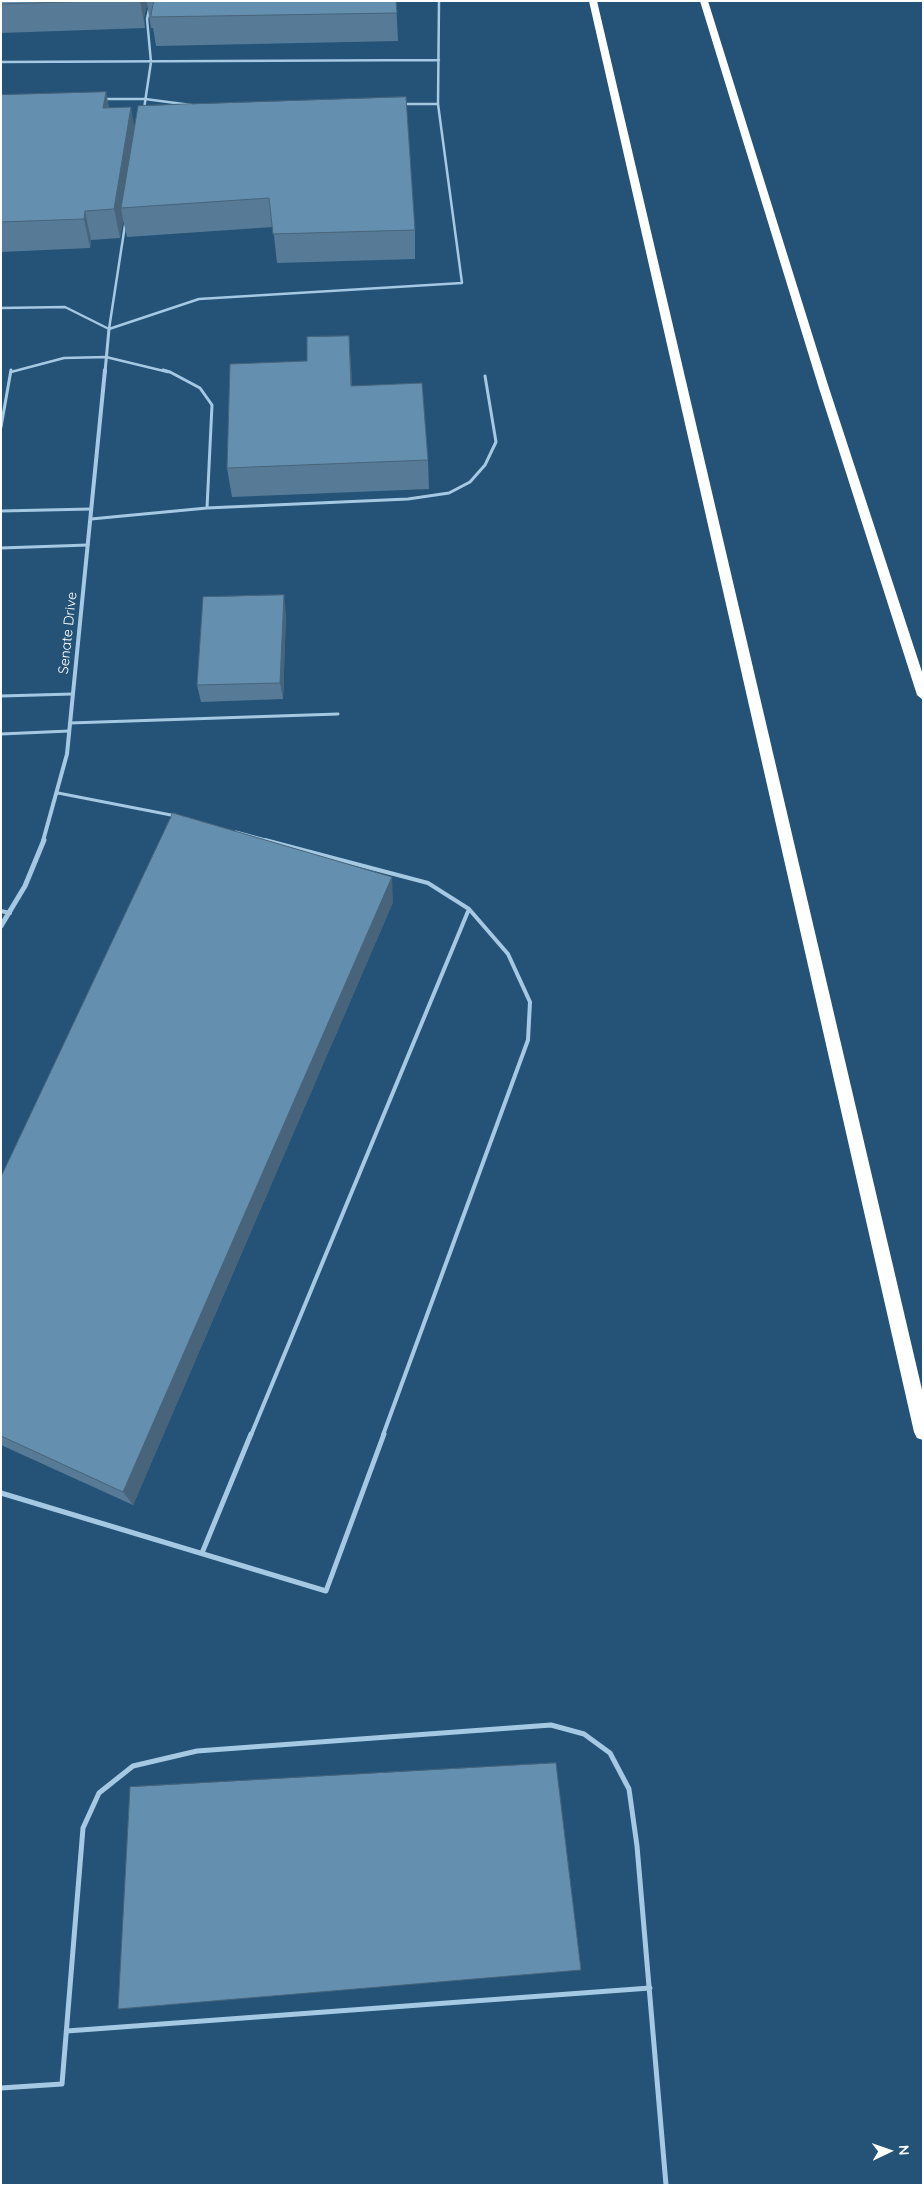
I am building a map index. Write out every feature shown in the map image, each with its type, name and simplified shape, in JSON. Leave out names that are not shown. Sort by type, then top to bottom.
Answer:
[{"type":"highway","points":[[593,1],[923,1432]]},
{"type":"highway","points":[[704,1],[823,386],[923,695]]},
{"type":"street","name":"Senate Drive","points":[[1,926],[29,880],[53,815],[67,754],[109,329]]},
{"type":"lane","points":[[142,118],[151,62],[147,19],[151,1]]},
{"type":"lane","points":[[1,308],[65,307],[109,329],[199,299],[462,283],[438,104],[439,1]]},
{"type":"lane","points":[[1,62],[439,60]]},
{"type":"lane","points":[[97,99],[145,99],[195,106]]},
{"type":"lane","points":[[399,104],[438,104]]},
{"type":"lane","points":[[109,329],[126,224]]},
{"type":"lane","points":[[1,427],[11,370],[64,358],[106,357],[170,372],[200,388],[212,405],[207,508]]},
{"type":"lane","points":[[91,519],[207,508],[408,499],[449,493],[470,482],[484,465],[496,442],[485,376]]},
{"type":"lane","points":[[1,511],[91,509]]},
{"type":"lane","points":[[1,548],[88,546]]},
{"type":"lane","points":[[1,696],[73,694]]},
{"type":"lane","points":[[70,723],[338,714]]},
{"type":"lane","points":[[1,734],[69,731]]},
{"type":"lane","points":[[58,793],[183,818]]},
{"type":"lane","points":[[1,1493],[326,1591],[528,1040],[530,1002],[508,954],[469,909],[428,883],[230,830]]},
{"type":"lane","points":[[202,1553],[469,909]]},
{"type":"lane","points":[[1,911],[10,913]]},
{"type":"lane","points":[[1,2088],[62,2084],[83,1828],[99,1793],[133,1766],[197,1751],[551,1725],[584,1734],[610,1753],[629,1789],[638,1846],[666,2185]]},
{"type":"lane","points":[[67,2031],[650,1988]]},
{"type":"building","points":[[1,1],[98,1],[1,4]]},
{"type":"building","points":[[154,1],[396,1],[397,13],[151,17]]},
{"type":"building","points":[[106,92],[103,108],[131,107],[114,209],[85,211],[84,219],[1,222],[1,95]]},
{"type":"building","points":[[406,97],[415,230],[273,234],[269,198],[121,208],[138,106]]},
{"type":"building","points":[[349,336],[351,386],[422,383],[428,460],[227,468],[230,364],[307,361],[307,337]]},
{"type":"building","points":[[284,595],[280,683],[197,685],[203,597]]},
{"type":"building","points":[[173,813],[392,877],[123,1492],[1,1436],[1,1177]]},
{"type":"building","points":[[556,1763],[581,1970],[118,2009],[130,1787]]}]
